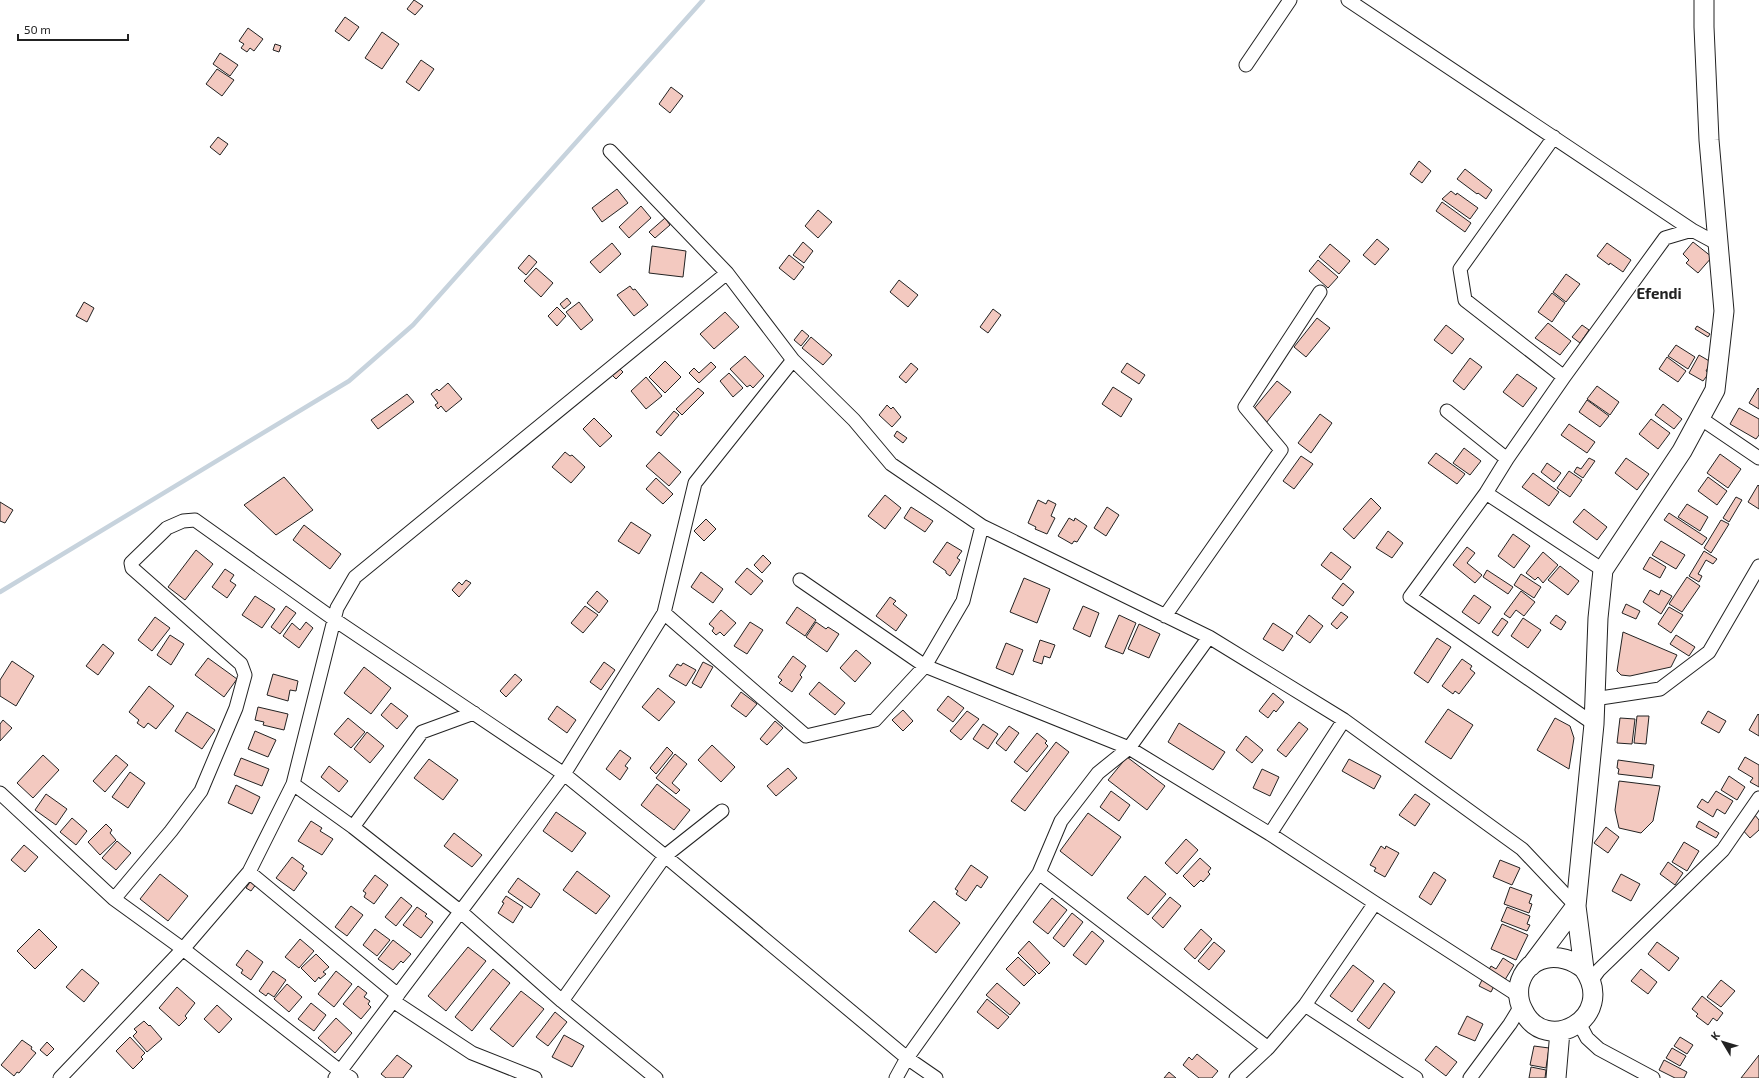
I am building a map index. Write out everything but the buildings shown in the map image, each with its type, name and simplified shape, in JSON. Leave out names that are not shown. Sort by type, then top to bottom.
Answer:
[{"type":"street","points":[[1246,65],[1290,0]]},
{"type":"street","points":[[1348,0],[1692,230],[1718,244]]},
{"type":"street","points":[[1576,906],[1523,976],[1520,986],[1520,1001],[1525,1015],[1540,1028],[1560,1031],[1570,1029],[1579,1023],[1591,1007],[1593,997],[1587,975],[1576,906],[1594,724],[1598,618],[1603,570],[1682,451],[1715,390],[1724,311],[1709,140],[1704,0]]},
{"type":"street","points":[[1554,137],[1460,269],[1465,300],[1564,377]]},
{"type":"street","points":[[610,151],[727,273],[793,360],[854,420],[891,464],[982,526],[1209,637],[1344,720],[1522,849],[1576,906]]},
{"type":"street","points":[[1594,724],[1410,597],[1486,493],[1507,459],[1564,377],[1665,238],[1692,230]]},
{"type":"street","points":[[60,1078],[183,949],[249,872],[293,784],[338,608],[355,577],[727,273]]},
{"type":"street","points":[[1165,616],[1281,450],[1245,407],[1320,292]]},
{"type":"street","points":[[0,793],[114,899],[183,949],[342,1076],[396,998],[564,774],[664,613],[695,482],[793,360]]},
{"type":"street","points":[[1447,411],[1507,459]]},
{"type":"street","points":[[1700,418],[1759,458]]},
{"type":"street","points":[[1486,493],[1603,570]]},
{"type":"street","points":[[114,899],[172,832],[201,791],[236,708],[245,675],[241,664],[132,568],[130,563],[167,528],[183,521],[195,520],[335,620],[564,774],[665,856],[907,1058],[936,1078]]},
{"type":"street","points":[[664,613],[806,736],[875,720],[925,666],[963,601],[982,526]]},
{"type":"street","points":[[1594,699],[1660,689],[1709,652],[1759,566]]},
{"type":"street","points":[[800,580],[925,666],[1129,748],[1270,834],[1520,1001]]},
{"type":"street","points":[[896,1078],[907,1058],[1039,873],[1061,821],[1098,773],[1129,748],[1209,637]]},
{"type":"street","points":[[352,826],[422,732],[474,713]]},
{"type":"street","points":[[1270,834],[1344,720]]},
{"type":"street","points":[[293,784],[352,826],[460,912],[562,1001],[656,1078]]},
{"type":"street","points":[[1587,975],[1599,970],[1723,850],[1759,798]]},
{"type":"street","points":[[562,1001],[665,856],[722,811]]},
{"type":"street","points":[[249,872],[396,998],[472,1053],[535,1078]]},
{"type":"street","points":[[1039,873],[1268,1048]]},
{"type":"street","points":[[1236,1078],[1268,1048],[1305,1005],[1374,903]]},
{"type":"street","points":[[1529,968],[1537,962],[1557,956],[1576,962],[1587,975]]},
{"type":"street","points":[[1470,1078],[1510,1024],[1520,1001]]},
{"type":"street","points":[[1305,1005],[1416,1078]]},
{"type":"street","points":[[1579,1023],[1587,1038],[1600,1049],[1653,1078]]},
{"type":"street","points":[[1556,1078],[1560,1031]]},
{"type":"waterway","points":[[0,592],[349,381],[413,325],[703,0]]},
{"type":"district","name":"Efendi","points":[[1659,294]]}]
